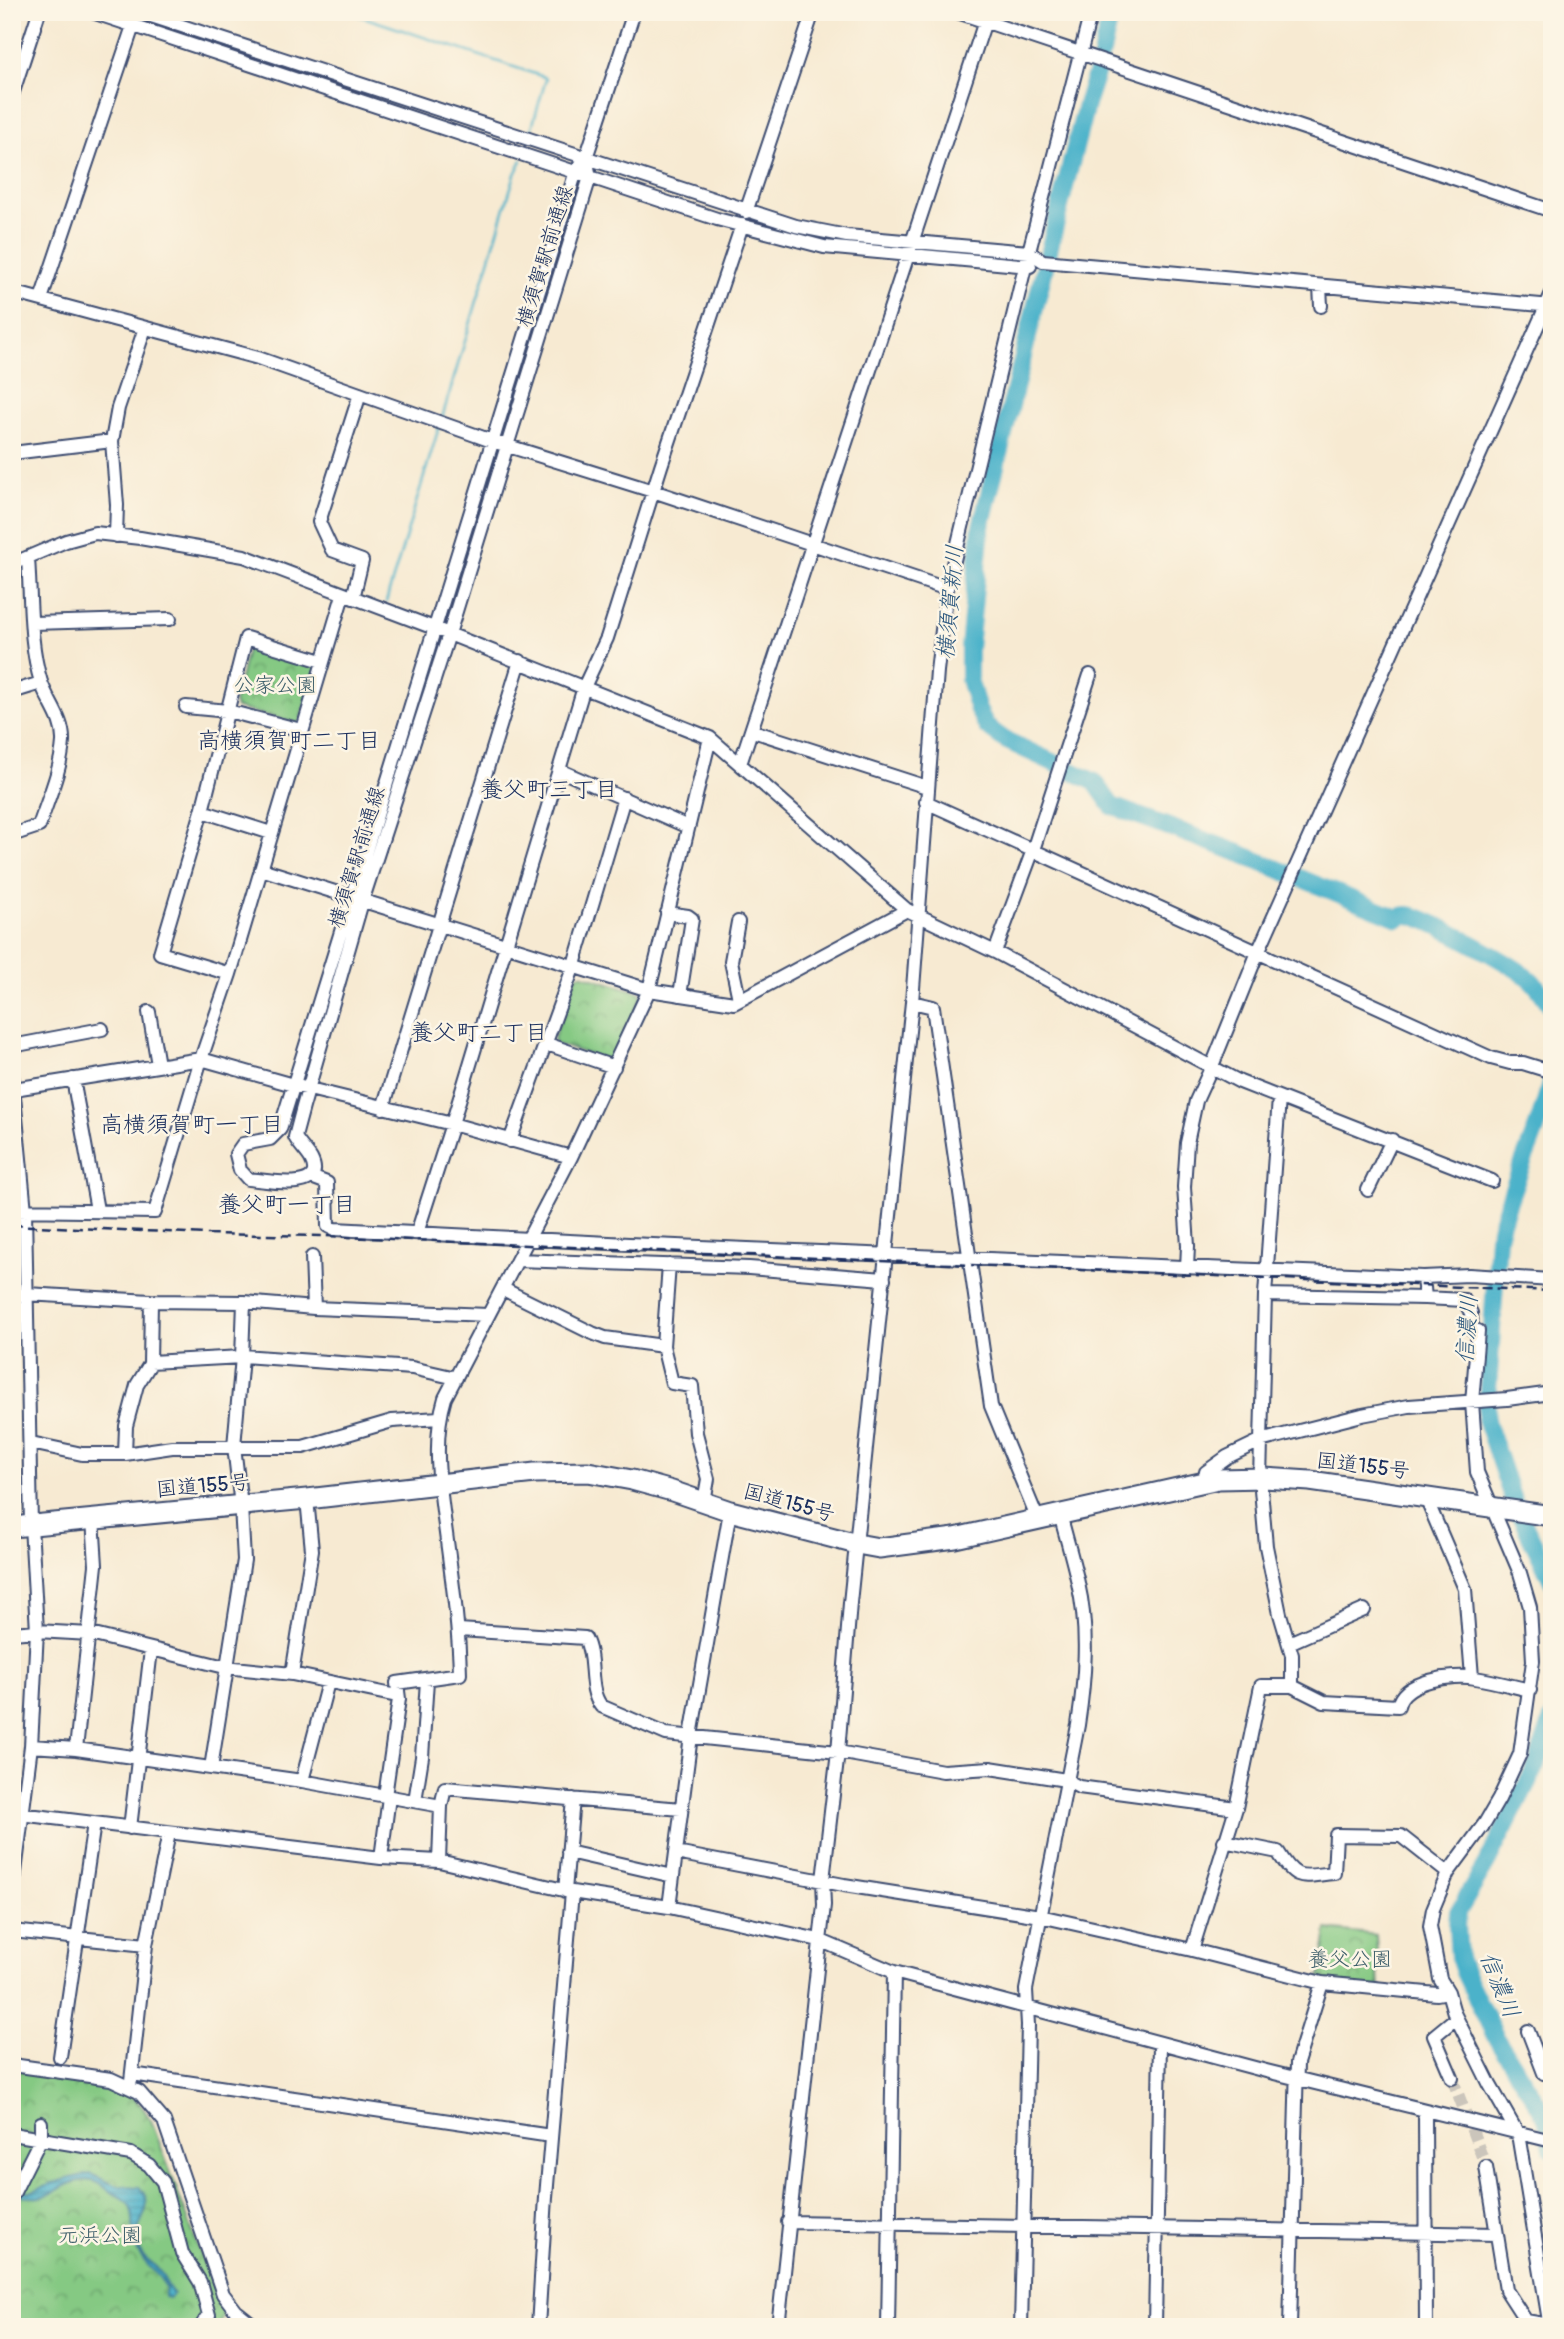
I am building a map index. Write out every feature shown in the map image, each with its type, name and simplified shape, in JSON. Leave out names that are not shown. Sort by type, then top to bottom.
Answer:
[{"type":"highway","name":"国道155号","points":[[22,1526],[241,1506],[534,1473],[588,1472],[632,1480],[730,1511],[857,1545],[879,1548],[917,1544],[1038,1520],[1217,1479],[1310,1481],[1548,1515]]},
{"type":"street","points":[[12,95],[39,12]]},
{"type":"street","points":[[92,12],[590,177],[742,225],[824,247],[1025,267],[1050,261]]},
{"type":"street","points":[[139,12],[796,226],[846,236],[1029,252],[1050,261],[1549,306]]},
{"type":"street","points":[[586,158],[634,12]]},
{"type":"street","points":[[747,212],[813,12]]},
{"type":"street","points":[[957,12],[987,17],[1081,55],[1552,211]]},
{"type":"street","points":[[778,2327],[824,1905],[823,1880],[912,1002],[927,787],[947,589],[1025,267],[1091,12]]},
{"type":"street","points":[[740,764],[987,17]]},
{"type":"street","points":[[41,299],[133,26]]},
{"type":"street","name":"横須賀駅前通線","points":[[586,158],[576,171],[434,628],[356,900],[295,1137],[311,1158],[314,1170],[311,1177],[300,1184],[248,1179],[240,1170],[236,1154],[243,1144],[270,1139],[280,1129],[356,900],[449,634],[590,177],[586,158]]},
{"type":"street","points":[[417,1233],[507,946],[584,687],[607,638],[742,225]]},
{"type":"street","points":[[1320,286],[1321,306]]},
{"type":"street","points":[[12,292],[258,358],[492,441],[653,491],[947,589]]},
{"type":"street","points":[[1186,1268],[1188,1246],[1184,1188],[1187,1143],[1196,1101],[1258,952],[1549,306],[1552,293]]},
{"type":"street","points":[[116,536],[117,505],[112,441],[118,409],[145,328]]},
{"type":"street","points":[[19,1210],[155,1212],[201,1059],[230,974],[322,661],[362,561],[332,550],[319,522],[360,394]]},
{"type":"street","points":[[12,453],[112,441]]},
{"type":"street","points":[[12,564],[66,541],[95,533],[116,521]]},
{"type":"street","points":[[95,533],[244,556],[520,661],[710,738],[906,910],[919,918],[995,953],[1240,1082],[1492,1181]]},
{"type":"street","points":[[12,835],[39,826],[59,765],[63,743],[62,726],[41,682],[33,641],[28,558]]},
{"type":"street","points":[[33,623],[170,619]]},
{"type":"street","points":[[230,974],[160,953],[202,811],[246,638],[322,661]]},
{"type":"street","points":[[383,1108],[520,661]]},
{"type":"street","points":[[995,953],[1033,850],[1090,675]]},
{"type":"street","points":[[12,692],[41,682]]},
{"type":"street","points":[[186,707],[228,711],[301,730]]},
{"type":"street","points":[[752,731],[927,787]]},
{"type":"street","points":[[381,1858],[397,1683],[460,1674],[459,1630],[439,1484],[439,1418],[445,1398],[572,1157],[649,990],[710,738]]},
{"type":"street","points":[[559,770],[688,827]]},
{"type":"street","points":[[510,1141],[573,968],[624,798]]},
{"type":"street","points":[[926,802],[1491,1058],[1523,1063],[1552,1072]]},
{"type":"street","points":[[202,811],[271,833]]},
{"type":"street","points":[[261,869],[649,990],[734,1003],[906,910]]},
{"type":"street","points":[[667,913],[692,919],[680,995]]},
{"type":"street","points":[[738,922],[731,961],[739,999]]},
{"type":"street","points":[[912,1002],[933,1007],[991,1406],[1038,1520]]},
{"type":"street","points":[[149,1012],[158,1065]]},
{"type":"street","points":[[12,1046],[102,1029]]},
{"type":"street","points":[[547,1044],[614,1067]]},
{"type":"street","points":[[14,1089],[201,1059],[572,1157]]},
{"type":"street","points":[[12,1074],[19,1241],[26,1294],[19,1349],[31,1443],[22,1526],[37,1632],[31,1746],[17,1813],[12,1896]]},
{"type":"street","points":[[73,1079],[97,1210]]},
{"type":"street","points":[[1279,1098],[1265,1295],[1260,1478],[1266,1546],[1292,1655],[1292,1686]]},
{"type":"street","points":[[1368,1190],[1392,1140]]},
{"type":"street","points":[[311,1177],[327,1184],[327,1219],[330,1228],[1186,1268],[1423,1277],[1469,1275],[1552,1280]]},
{"type":"street","points":[[312,1257],[314,1308]]},
{"type":"street","points":[[517,1260],[749,1268],[884,1279]]},
{"type":"street","points":[[669,1265],[663,1346],[672,1383],[692,1386],[696,1433],[708,1479],[704,1502]]},
{"type":"street","points":[[1423,1277],[1425,1298]]},
{"type":"street","points":[[503,1289],[592,1334],[663,1346]]},
{"type":"street","points":[[12,1296],[26,1294],[151,1301],[244,1302],[314,1308],[488,1315]]},
{"type":"street","points":[[1265,1295],[1464,1300],[1471,1313],[1472,1329],[1478,1331],[1475,1401],[1477,1472],[1513,1552],[1530,1607],[1533,1661],[1520,1754],[1485,1823],[1448,1872],[1433,1909],[1430,1926],[1440,1979],[1448,1992],[1456,2018],[1519,2135],[1550,2326],[1526,2321],[1506,2290],[1486,2167]]},
{"type":"street","points":[[125,1454],[126,1426],[137,1385],[150,1362],[151,1301]]},
{"type":"street","points":[[211,1768],[244,1560],[234,1446],[244,1302]]},
{"type":"street","points":[[150,1362],[242,1356],[412,1368],[456,1378]]},
{"type":"street","points":[[1204,1482],[1206,1472],[1227,1457],[1260,1441],[1409,1406],[1552,1393]]},
{"type":"street","points":[[31,1443],[82,1454],[125,1454],[173,1447],[303,1447],[392,1420],[439,1418]]},
{"type":"street","points":[[1425,1496],[1465,1589],[1472,1677]]},
{"type":"street","points":[[292,1674],[312,1550],[307,1499]]},
{"type":"street","points":[[669,1907],[691,1736],[730,1511]]},
{"type":"street","points":[[1021,2327],[1028,2025],[1026,1990],[1084,1685],[1085,1644],[1079,1585],[1060,1514]]},
{"type":"street","points":[[76,1749],[96,1565],[93,1519]]},
{"type":"street","points":[[1289,1643],[1364,1610]]},
{"type":"street","points":[[459,1630],[585,1638],[591,1650],[594,1686],[597,1701],[601,1706],[666,1734],[838,1752],[943,1771],[990,1768],[1066,1780],[1079,1787],[1236,1808]]},
{"type":"street","points":[[12,1633],[90,1634],[225,1667],[292,1674],[397,1696]]},
{"type":"street","points":[[130,1828],[151,1650]]},
{"type":"street","points":[[1192,1950],[1236,1808],[1261,1685],[1292,1686],[1324,1702],[1398,1706],[1411,1687],[1441,1679],[1472,1677],[1530,1690]]},
{"type":"street","points":[[415,1801],[422,1757],[427,1680]]},
{"type":"street","points":[[302,1781],[328,1682]]},
{"type":"street","points":[[31,1746],[76,1749],[302,1781],[440,1806]]},
{"type":"street","points":[[439,1861],[440,1806],[445,1788],[681,1809]]},
{"type":"street","points":[[538,2327],[573,1800]]},
{"type":"street","points":[[17,1813],[381,1858],[439,1861],[568,1891],[669,1907],[819,1940],[894,1972],[1297,2079],[1552,2141]]},
{"type":"street","points":[[60,2057],[94,1823]]},
{"type":"street","points":[[129,2087],[146,1945],[169,1833]]},
{"type":"street","points":[[1224,1841],[1278,1852],[1290,1870],[1297,1875],[1306,1875],[1334,1873],[1336,1835],[1401,1836],[1448,1872]]},
{"type":"street","points":[[568,1852],[673,1876]]},
{"type":"street","points":[[676,1853],[1040,1916],[1322,1983],[1437,1994],[1448,1992]]},
{"type":"street","points":[[12,1931],[146,1945]]},
{"type":"street","points":[[888,2327],[894,1972]]},
{"type":"street","points":[[1290,2327],[1297,2063],[1322,1983]]},
{"type":"street","points":[[1452,2078],[1434,2036],[1456,2018]]},
{"type":"street","points":[[1528,2031],[1548,2074]]},
{"type":"street","points":[[1155,2327],[1160,2043]]},
{"type":"street","points":[[1548,2074],[1552,2047]]},
{"type":"street","points":[[12,2065],[111,2079],[139,2092],[164,2120],[223,2294],[236,2311],[256,2327]]},
{"type":"street","points":[[132,2074],[551,2136]]},
{"type":"street","points":[[1425,2111],[1426,2327]]},
{"type":"street","points":[[12,2196],[40,2138],[41,2123]]},
{"type":"street","points":[[12,2134],[131,2154],[149,2165],[163,2182],[182,2253],[214,2302],[201,2327]]},
{"type":"street","points":[[789,2222],[1497,2234]]},
{"type":"green space","name":"公家公園","points":[[253,644],[315,663],[317,667],[299,724],[236,708],[234,703],[248,646]]},
{"type":"green space","points":[[581,974],[639,992],[642,996],[612,1061],[555,1044],[554,1037],[576,976]]},
{"type":"green space","name":"養父公園","points":[[1327,1929],[1376,1935],[1379,1991],[1320,1980]]},
{"type":"green space","name":"元浜公園","points":[[12,2068],[59,2073],[108,2083],[134,2098],[141,2106],[151,2120],[215,2292],[227,2311],[217,2327],[12,2327]]},
{"type":"water","points":[[90,2174],[118,2186],[139,2187],[144,2194],[147,2201],[138,2229],[137,2244],[140,2252],[158,2269],[173,2293],[169,2298],[164,2297],[166,2288],[163,2282],[137,2250],[131,2209],[123,2198],[100,2184],[82,2180],[36,2197],[25,2196],[12,2190],[12,2185],[30,2192],[66,2179]]},
{"type":"waterway","points":[[348,12],[544,77],[546,79],[530,134]]},
{"type":"waterway","name":"横須賀新川","points":[[1102,52],[1111,12]]},
{"type":"waterway","name":"横須賀新川","points":[[1100,62],[1060,206],[981,527],[969,648],[969,679],[978,710],[987,727],[1005,740],[1095,782],[1112,806],[1239,853],[1398,918],[1411,915],[1438,926],[1524,974],[1552,1007]]},
{"type":"waterway","points":[[442,418],[515,174],[522,160]]},
{"type":"waterway","points":[[386,602],[439,427]]},
{"type":"waterway","name":"信濃川","points":[[1552,1074],[1541,1116],[1510,1196],[1498,1237],[1486,1421],[1514,1503],[1552,1581]]},
{"type":"waterway","name":"信濃川","points":[[1552,1719],[1537,1764],[1488,1861],[1458,1912],[1457,1926],[1459,1957],[1464,1972],[1496,2038],[1546,2117],[1552,2149]]},
{"type":"tunnel","points":[[1452,2078],[1486,2167]]},
{"type":"railway","points":[[12,1225],[324,1236],[1552,1291]]},
{"type":"district","name":"高横須賀町二丁目","points":[[289,740]]},
{"type":"district","name":"養父町三丁目","points":[[549,789]]},
{"type":"district","name":"養父町二丁目","points":[[479,1032]]},
{"type":"district","name":"高横須賀町一丁目","points":[[192,1124]]},
{"type":"district","name":"養父町一丁目","points":[[287,1204]]}]
